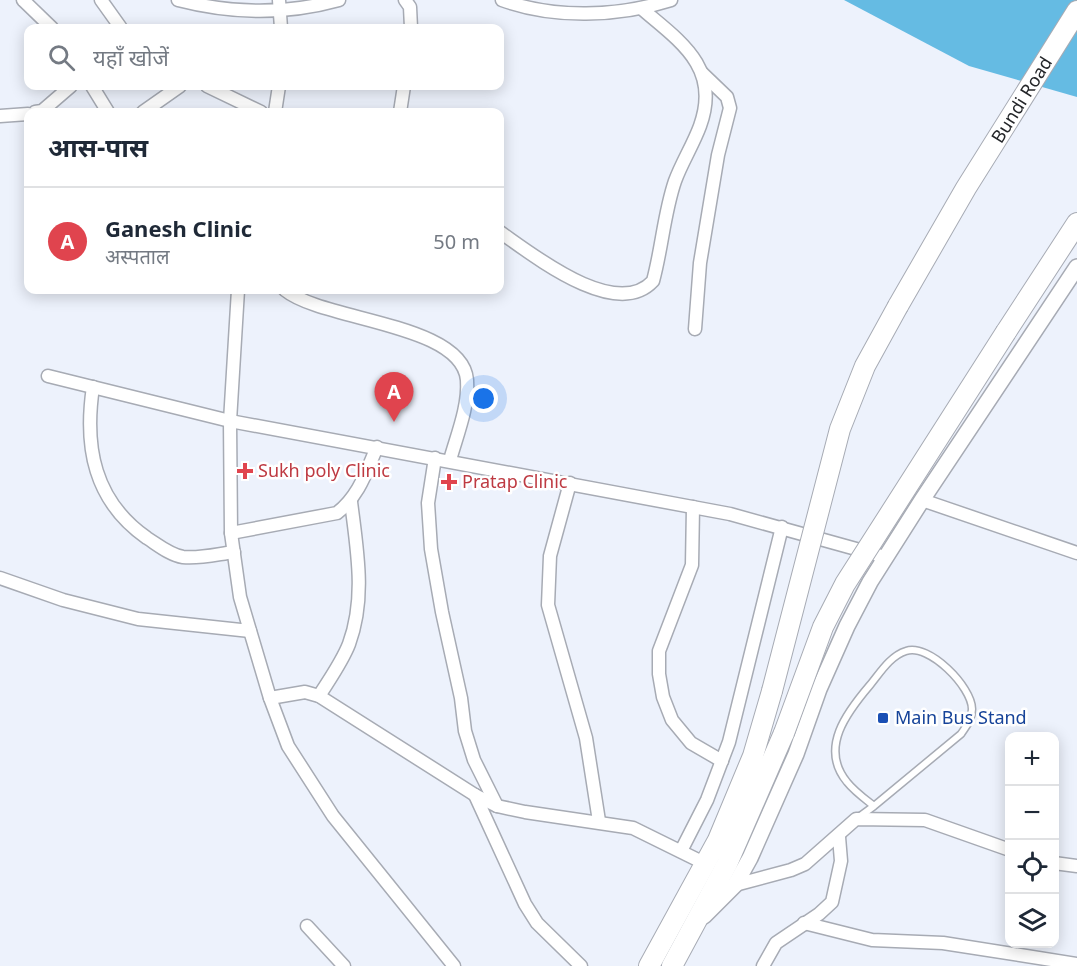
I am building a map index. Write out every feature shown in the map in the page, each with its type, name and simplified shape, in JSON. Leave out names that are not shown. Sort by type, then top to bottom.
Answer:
[{"type":"main road","name":"Bundi Road","points":[[649,966],[718,840],[753,756],[840,429],[865,366],[966,188],[1077,11]]},
{"type":"main road","points":[[672,966],[697,923],[738,842],[784,733],[823,627],[845,584],[1077,223]]},
{"type":"street","points":[[23,0],[48,24]]},
{"type":"street","points":[[101,0],[118,24]]},
{"type":"street","points":[[178,0],[230,10],[339,0]]},
{"type":"street","points":[[405,0],[410,6],[411,24]]},
{"type":"street","points":[[502,0],[548,12],[642,9],[656,2],[671,0]]},
{"type":"street","points":[[279,6],[281,24]]},
{"type":"street","points":[[642,9],[685,45],[702,73],[727,98],[730,108],[718,155],[700,263],[694,329]]},
{"type":"street","points":[[504,235],[558,272],[585,284],[605,291],[631,293],[645,290],[653,280],[670,197],[700,125],[706,103],[702,73]]},
{"type":"street","points":[[45,108],[66,90]]},
{"type":"street","points":[[94,90],[106,108]]},
{"type":"street","points":[[149,108],[174,90]]},
{"type":"street","points":[[215,90],[253,108]]},
{"type":"street","points":[[275,108],[278,90]]},
{"type":"street","points":[[401,108],[403,90]]},
{"type":"street","points":[[0,116],[24,114]]},
{"type":"street","points":[[697,923],[735,885],[750,858],[796,754],[819,689],[847,626],[885,557],[1077,267]]},
{"type":"street","points":[[238,294],[230,421],[231,533],[240,597],[270,698],[288,746],[333,816],[454,966]]},
{"type":"street","points":[[293,294],[315,305],[416,333],[440,344],[457,359],[467,378],[465,404],[450,460]]},
{"type":"street","points":[[48,376],[230,421],[450,460],[693,507],[782,527],[885,557]]},
{"type":"street","points":[[93,387],[88,419],[92,456],[101,487],[119,512],[143,535],[167,551],[183,557],[234,552]]},
{"type":"street","points":[[231,533],[337,513],[351,502],[377,447]]},
{"type":"street","points":[[435,458],[428,503],[431,549],[442,612],[461,698],[465,731],[474,760],[497,806]]},
{"type":"street","points":[[570,483],[550,556],[548,605],[586,738],[599,821]]},
{"type":"street","points":[[922,500],[1077,553]]},
{"type":"street","points":[[319,696],[349,646],[358,613],[359,574],[351,502]]},
{"type":"street","points":[[693,507],[692,565],[659,651],[659,674],[663,697],[672,720],[691,743],[722,761]]},
{"type":"street","points":[[681,851],[707,800],[722,761],[743,689],[782,527]]},
{"type":"street","points":[[0,578],[63,600],[138,619],[250,631]]},
{"type":"street","points":[[270,698],[305,692],[319,696],[475,795],[497,806],[633,828],[706,864]]},
{"type":"street","points":[[475,795],[525,904],[537,923],[581,966]]},
{"type":"street","points":[[735,885],[805,864],[839,837],[851,821],[856,819],[925,820],[1005,848]]},
{"type":"street","points":[[763,966],[776,943],[832,902],[841,861],[839,837]]},
{"type":"street","points":[[1059,864],[1077,866]]},
{"type":"street","points":[[804,923],[872,940],[943,943],[1077,964]]},
{"type":"street","points":[[307,926],[344,966]]},
{"type":"lane","points":[[856,819],[874,806],[962,734],[971,719],[972,707],[964,689],[939,660],[923,650],[908,650],[894,657],[849,710],[835,736],[841,774],[848,784],[874,806]]},
{"type":"water","points":[[844,0],[1077,0],[1077,97],[969,66]]},
{"type":"place","name":"Ganesh Clinic","points":[[394,422]]},
{"type":"place","name":"Sukh poly Clinic","points":[[245,471]]},
{"type":"place","name":"Pratap Clinic","points":[[449,482]]},
{"type":"place","name":"Main Bus Stand","points":[[883,718]]}]
